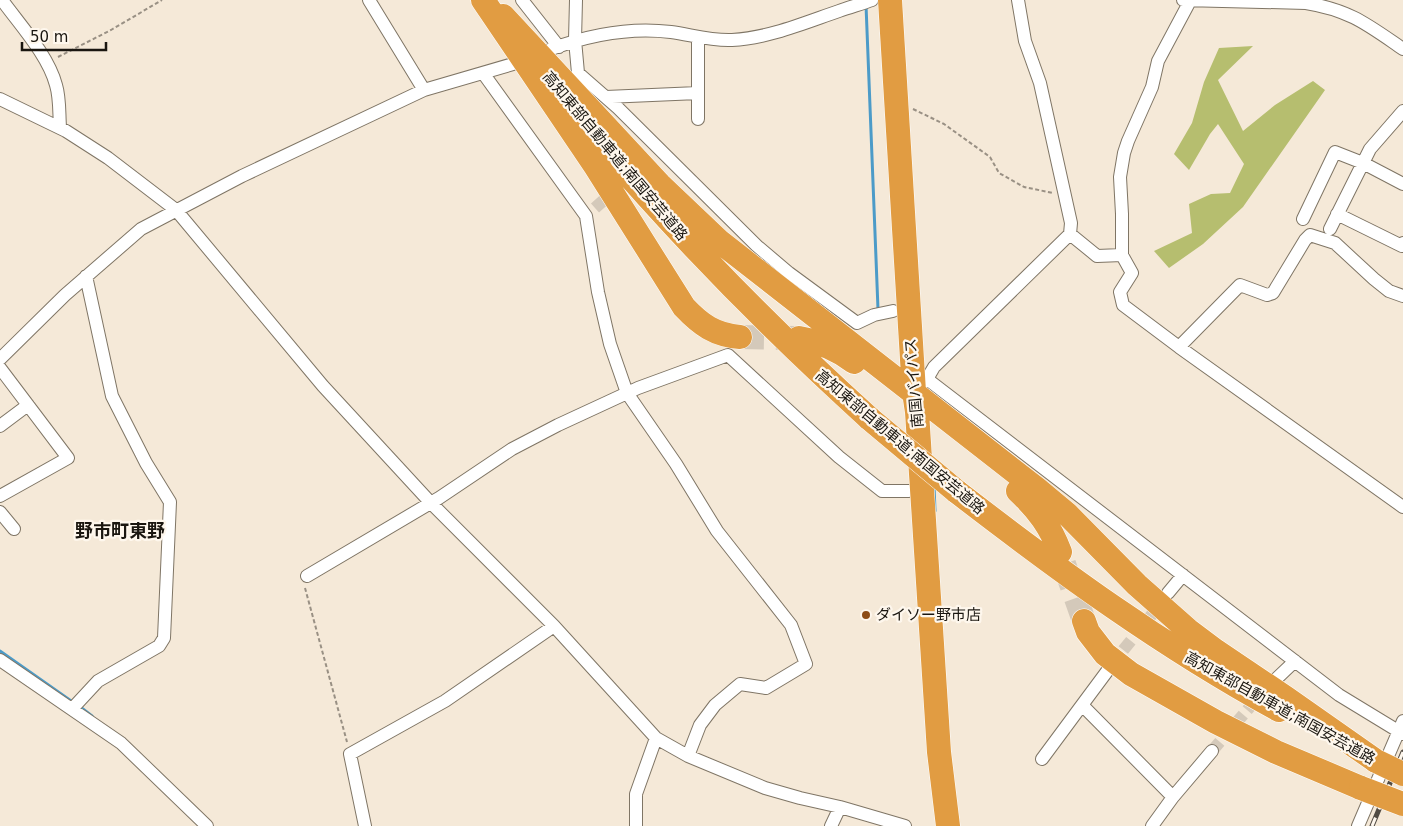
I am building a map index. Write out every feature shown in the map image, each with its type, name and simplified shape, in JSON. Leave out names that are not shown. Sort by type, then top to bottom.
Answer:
[{"type":"highway","points":[[483,0],[596,167],[684,307],[698,322],[716,332],[727,336],[740,337]]},
{"type":"highway","name":"南国バイパス","points":[[874,1],[895,99],[911,392],[939,752],[948,826]]},
{"type":"highway","name":"南国バイパス","points":[[874,1],[893,311],[911,392],[909,491],[934,826]]},
{"type":"highway","points":[[497,8],[660,185],[719,241],[1067,514],[1137,585],[1188,630],[1216,652],[1376,761]]},
{"type":"highway","name":"高知東部自動車道;南国安芸道路","points":[[497,8],[576,113],[654,206],[758,314],[870,420],[956,491],[1088,591],[1169,646],[1228,682],[1403,774]]},
{"type":"highway","points":[[799,338],[834,348],[911,392],[1029,502],[1042,516],[1053,534],[1060,552]]},
{"type":"highway","points":[[1084,621],[1088,632],[1106,654],[1130,674],[1267,748],[1403,804]]},
{"type":"street","points":[[2,0],[47,62],[56,84],[60,127]]},
{"type":"street","points":[[369,0],[424,90]]},
{"type":"street","points":[[522,0],[555,48],[575,40],[622,32],[670,32],[724,40],[755,36],[803,24],[874,1]]},
{"type":"street","points":[[576,0],[575,40],[578,73],[606,97],[758,246],[789,273],[857,323],[874,315],[893,311]]},
{"type":"street","points":[[1018,0],[1025,41],[1040,82],[1071,223],[1070,234],[911,392],[1183,575],[1339,694],[1402,729],[1358,826]]},
{"type":"street","points":[[1182,0],[1306,3],[1324,6],[1360,20],[1403,49]]},
{"type":"street","points":[[1190,0],[1158,61],[1152,87],[1124,153],[1120,176],[1122,255],[1132,273],[1120,292],[1123,305],[1403,507]]},
{"type":"street","points":[[698,37],[698,119]]},
{"type":"street","points":[[0,359],[65,295],[141,229],[242,176],[424,90],[514,64]]},
{"type":"street","points":[[483,73],[591,212],[598,292],[608,335],[628,393],[676,464],[716,531],[791,625],[806,664],[766,688],[740,684],[715,705],[700,725],[688,756]]},
{"type":"street","points":[[606,97],[698,92]]},
{"type":"street","points":[[0,99],[60,127],[108,158],[176,210],[323,386],[430,502],[554,626],[656,738],[688,756],[765,788],[800,798],[840,806],[905,826]]},
{"type":"street","points":[[1330,229],[1370,149],[1403,111]]},
{"type":"street","points":[[650,160],[661,150]]},
{"type":"street","points":[[1303,219],[1335,152],[1363,163],[1403,184]]},
{"type":"street","points":[[1338,214],[1402,246],[1403,243]]},
{"type":"street","points":[[1070,234],[1097,256],[1122,255]]},
{"type":"street","points":[[1179,347],[1240,286],[1267,295],[1273,294],[1305,240],[1310,235],[1335,243],[1374,279],[1389,290],[1403,296]]},
{"type":"street","points":[[72,709],[98,681],[159,646],[164,638],[170,502],[146,463],[112,396],[86,276]]},
{"type":"street","points":[[308,576],[439,498],[512,449],[558,425],[628,393],[728,355],[839,457],[882,492],[909,491]]},
{"type":"street","points":[[0,368],[68,458],[0,496]]},
{"type":"street","points":[[0,426],[28,405]]},
{"type":"street","points":[[0,512],[14,529]]},
{"type":"street","points":[[1168,593],[1183,575]]},
{"type":"street","points":[[365,826],[350,754],[445,701],[554,626]]},
{"type":"street","points":[[0,660],[121,743],[207,826]]},
{"type":"street","points":[[1272,683],[1295,661]]},
{"type":"street","points":[[1042,759],[1108,670]]},
{"type":"street","points":[[1082,705],[1173,796]]},
{"type":"street","points":[[636,826],[636,794],[656,738]]},
{"type":"street","points":[[1152,826],[1173,796],[1212,751]]},
{"type":"street","points":[[831,826],[840,806]]},
{"type":"path","points":[[47,62],[111,30],[162,0]]},
{"type":"path","points":[[895,99],[944,124],[990,157],[999,173],[1024,188],[1065,196]]},
{"type":"path","points":[[308,576],[303,580],[350,754]]},
{"type":"green space","points":[[1253,46],[1218,80],[1243,131],[1275,105],[1313,81],[1325,90],[1243,207],[1203,244],[1169,268],[1154,251],[1192,233],[1189,204],[1211,194],[1230,193],[1244,164],[1218,124],[1189,170],[1174,154],[1192,123],[1204,82],[1219,48]]},
{"type":"waterway","points":[[866,5],[878,309]]},
{"type":"waterway","points":[[934,485],[935,511]]},
{"type":"waterway","points":[[0,651],[74,703]]},
{"type":"waterway","points":[[79,706],[92,716]]},
{"type":"tunnel","points":[[595,208],[616,189]]},
{"type":"tunnel","points":[[740,337],[797,338]]},
{"type":"tunnel","points":[[1064,564],[1084,621]]},
{"type":"tunnel","points":[[1112,664],[1162,602]]},
{"type":"tunnel","points":[[1212,751],[1261,694]]},
{"type":"railway","points":[[1372,826],[1403,752]]},
{"type":"place","name":"ダイソー野市店","points":[[866,615]]},
{"type":"district","name":"野市町東野","points":[[120,530]]}]
